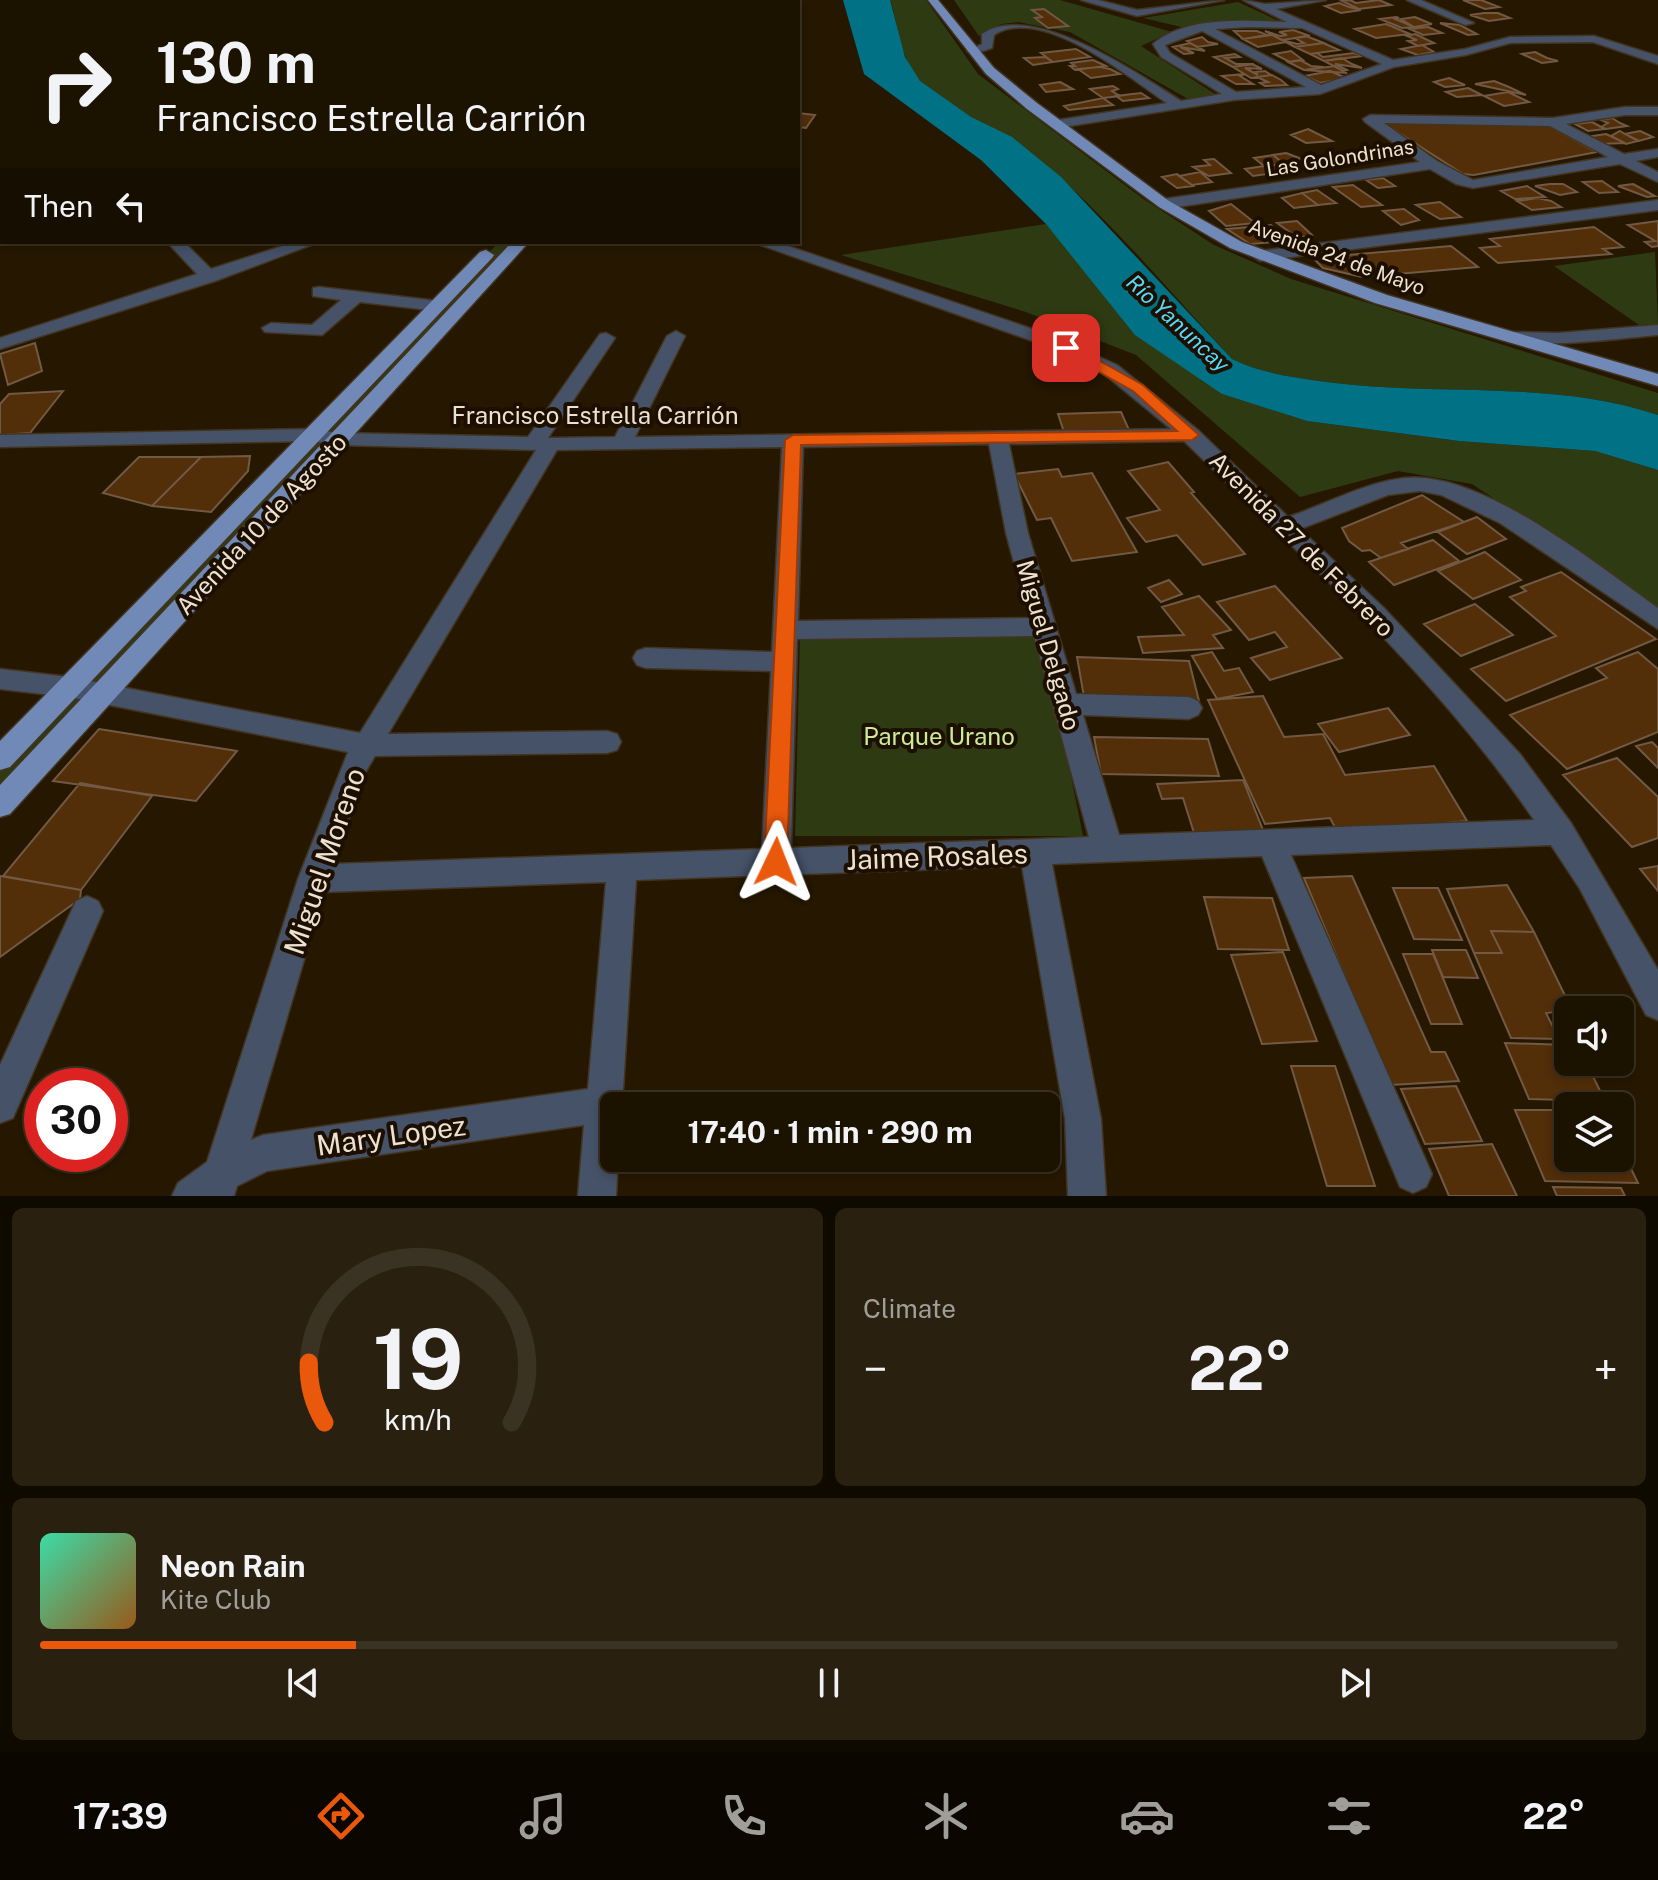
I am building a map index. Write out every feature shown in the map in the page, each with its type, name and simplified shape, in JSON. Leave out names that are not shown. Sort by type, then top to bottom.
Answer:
[{"type":"main road","name":"Avenida 24 de Mayo","points":[[934,1],[990,71],[1057,124],[1164,204],[1260,256],[1381,299],[1658,380]]},
{"type":"main road","name":"Avenida 10 de Agosto","points":[[0,759],[497,244]]},
{"type":"main road","name":"Avenida 10 de Agosto","points":[[0,805],[519,244]]},
{"type":"street","points":[[1086,0],[1133,13],[1219,0]]},
{"type":"street","points":[[1163,0],[1177,7]]},
{"type":"street","points":[[1248,0],[1392,64]]},
{"type":"street","points":[[1264,7],[1321,0]]},
{"type":"street","points":[[1412,0],[1469,23]]},
{"type":"street","points":[[1234,96],[1177,63],[1157,47],[1187,31],[1204,28],[1302,25]]},
{"type":"street","points":[[973,51],[988,46],[988,34],[995,28],[1018,26],[1059,32],[1075,38],[1179,105]]},
{"type":"street","points":[[1204,28],[1320,90]]},
{"type":"street","points":[[1057,124],[1234,96],[1320,90],[1392,64],[1466,52],[1510,40],[1594,39],[1658,60]]},
{"type":"street","points":[[1432,164],[1370,119],[1553,122],[1625,111],[1658,111]]},
{"type":"street","points":[[1553,122],[1658,178]]},
{"type":"street","name":"Las Golondrinas","points":[[1164,204],[1432,164],[1461,181],[1473,184],[1658,153]]},
{"type":"street","points":[[1260,256],[1658,205]]},
{"type":"street","points":[[177,244],[209,277]]},
{"type":"street","points":[[0,344],[305,244]]},
{"type":"street","name":"Avenida 27 de Febrero","points":[[766,244],[1083,355],[1138,388],[1192,435],[1285,526],[1468,712],[1561,832],[1628,945],[1658,1003]]},
{"type":"street","points":[[319,292],[438,306]]},
{"type":"street","points":[[271,328],[307,333],[316,331],[355,297]]},
{"type":"street","points":[[1512,337],[1590,336],[1658,330]]},
{"type":"street","points":[[622,443],[676,336]]},
{"type":"street","points":[[1578,356],[1570,345],[1590,336]]},
{"type":"street","points":[[367,745],[606,338]]},
{"type":"street","name":"Francisco Estrella Carrión","points":[[0,441],[312,435],[339,439],[542,444],[1192,435]]},
{"type":"street","name":"Miguel Delgado","points":[[998,438],[1017,533],[1108,850]]},
{"type":"street","points":[[776,862],[793,440]]},
{"type":"street","points":[[1285,526],[1382,490],[1420,484],[1448,489],[1470,498],[1528,532],[1658,620]]},
{"type":"street","points":[[785,630],[1044,627]]},
{"type":"street","points":[[646,658],[784,662]]},
{"type":"street","name":"Miguel Moreno","points":[[0,679],[69,687],[367,745],[352,770],[313,879],[218,1185]]},
{"type":"street","points":[[1067,704],[1189,708]]},
{"type":"street","points":[[367,745],[607,742]]},
{"type":"street","name":"Jaime Rosales","points":[[313,879],[1561,832]]},
{"type":"street","points":[[1271,843],[1413,1174]]},
{"type":"street","points":[[1035,852],[1083,1119],[1087,1196]]},
{"type":"street","points":[[604,1092],[622,868]]},
{"type":"street","points":[[0,1105],[87,911]]},
{"type":"street","name":"Mary Lopez","points":[[191,1196],[218,1185],[263,1153],[600,1105]]},
{"type":"street","points":[[597,1196],[600,1150]]},
{"type":"green space","points":[[890,0],[926,0],[978,74],[1142,198],[1214,245],[1291,279],[1658,393],[1658,415],[1577,397],[1326,382],[1267,372],[1232,359],[1063,180],[1023,147],[942,100],[919,80],[904,52]]},
{"type":"green space","points":[[954,0],[1060,0],[1172,32],[1141,46],[1218,96],[1190,100],[1070,32],[1018,22],[1002,24],[979,36]]},
{"type":"green space","points":[[1238,2],[1283,23],[1186,28],[1143,18]]},
{"type":"green space","points":[[1046,224],[1091,276],[1222,394],[1307,421],[1459,441],[1595,451],[1658,470],[1658,608],[1472,484],[1398,471],[1300,497],[1136,355],[1026,312],[841,255]]},
{"type":"green space","points":[[497,244],[519,244],[0,805],[0,759]]},
{"type":"green space","points":[[1655,252],[1658,324],[1639,325],[1554,266]]},
{"type":"green space","name":"Parque Urano","points":[[800,637],[1043,637],[1083,836],[795,836]]},
{"type":"water","name":"Río Yanuncay","points":[[843,0],[890,0],[905,57],[920,81],[971,117],[1012,137],[1061,177],[1232,359],[1267,372],[1326,382],[1535,393],[1618,404],[1658,415],[1658,470],[1595,451],[1459,441],[1307,421],[1222,394],[1135,335],[1046,224],[981,160],[864,74]]},
{"type":"building","points":[[1379,0],[1391,5],[1359,9],[1342,1],[1356,3]]},
{"type":"building","points":[[1463,0],[1481,0],[1499,7],[1485,9]]},
{"type":"building","points":[[1339,3],[1361,10],[1341,13],[1325,6]]},
{"type":"building","points":[[1044,9],[1068,26],[1048,28],[1035,18],[1042,17],[1032,10]]},
{"type":"building","points":[[1498,13],[1510,18],[1489,21],[1470,15]]},
{"type":"building","points":[[1396,17],[1399,18],[1393,18],[1414,27],[1402,28],[1380,19]]},
{"type":"building","points":[[1415,17],[1432,24],[1414,27],[1401,19]]},
{"type":"building","points":[[1440,23],[1460,25],[1477,34],[1468,35]]},
{"type":"building","points":[[1386,24],[1410,34],[1376,38],[1355,29]]},
{"type":"building","points":[[1428,27],[1442,33],[1423,35],[1410,29]]},
{"type":"building","points":[[1293,30],[1310,36],[1282,40],[1265,31],[1280,36],[1287,35],[1279,32]]},
{"type":"building","points":[[1234,31],[1257,31],[1267,35],[1243,39]]},
{"type":"building","points":[[1415,34],[1434,43],[1418,46],[1408,41],[1417,40],[1407,36]]},
{"type":"building","points":[[1272,35],[1286,42],[1258,47],[1243,39]]},
{"type":"building","points":[[1306,36],[1324,43],[1295,47],[1282,40],[1304,43],[1295,38]]},
{"type":"building","points":[[1202,37],[1218,44],[1197,47],[1187,41]]},
{"type":"building","points":[[1190,43],[1205,51],[1180,47],[1194,53],[1184,54],[1173,47]]},
{"type":"building","points":[[1323,43],[1339,50],[1310,54],[1295,47]]},
{"type":"building","points":[[1422,45],[1434,52],[1418,55],[1401,49]]},
{"type":"building","points":[[1076,49],[1090,57],[1053,62],[1041,53]]},
{"type":"building","points":[[1291,51],[1303,60],[1290,62],[1274,54]]},
{"type":"building","points":[[1535,52],[1558,61],[1542,63],[1522,54]]},
{"type":"building","points":[[1317,53],[1323,57],[1354,53],[1362,56],[1324,61],[1310,54]]},
{"type":"building","points":[[1235,54],[1240,57],[1225,58],[1236,64],[1254,64],[1233,67],[1214,57]]},
{"type":"building","points":[[1045,57],[1053,62],[1033,65],[1024,58]]},
{"type":"building","points":[[1342,58],[1362,68],[1335,64],[1347,70],[1343,71],[1324,61]]},
{"type":"building","points":[[1093,60],[1106,66],[1075,70],[1070,66],[1075,66],[1071,63]]},
{"type":"building","points":[[1300,60],[1311,66],[1324,67],[1304,70],[1288,62]]},
{"type":"building","points":[[1252,64],[1262,69],[1245,68],[1258,75],[1255,72],[1265,71],[1271,75],[1251,78],[1233,67]]},
{"type":"building","points":[[1334,66],[1347,73],[1304,70],[1306,70]]},
{"type":"building","points":[[1100,67],[1120,74],[1091,78],[1078,69]]},
{"type":"building","points":[[1330,71],[1346,78],[1320,83],[1305,76]]},
{"type":"building","points":[[1245,74],[1240,76],[1253,84],[1236,84],[1222,76]]},
{"type":"building","points":[[1272,75],[1287,85],[1265,86],[1260,83],[1268,82],[1257,77]]},
{"type":"building","points":[[1449,78],[1465,85],[1445,87],[1434,82]]},
{"type":"building","points":[[1494,81],[1509,87],[1526,95],[1475,84]]},
{"type":"building","points":[[1060,82],[1073,89],[1046,92],[1040,85]]},
{"type":"building","points":[[1113,86],[1118,89],[1112,91],[1120,96],[1103,98],[1090,89]]},
{"type":"building","points":[[1468,88],[1482,95],[1457,97],[1446,92]]},
{"type":"building","points":[[1508,92],[1529,102],[1504,106],[1484,96]]},
{"type":"building","points":[[1141,93],[1149,98],[1123,101],[1116,96]]},
{"type":"building","points":[[1103,98],[1113,105],[1069,110],[1064,106]]},
{"type":"building","points":[[800,113],[815,115],[806,128],[800,127]]},
{"type":"building","points":[[1612,118],[1627,126],[1601,127],[1608,123],[1601,120]]},
{"type":"building","points":[[1382,122],[1548,125],[1597,152],[1474,175],[1463,174]]},
{"type":"building","points":[[1592,122],[1605,129],[1588,131],[1575,124]]},
{"type":"building","points":[[1308,129],[1332,141],[1306,143],[1291,135]]},
{"type":"building","points":[[1620,131],[1638,141],[1626,144],[1611,136]]},
{"type":"building","points":[[1640,131],[1653,137],[1639,141],[1625,134]]},
{"type":"building","points":[[1606,134],[1625,143],[1599,144],[1586,137]]},
{"type":"building","points":[[1397,149],[1405,155],[1379,159],[1363,151]]},
{"type":"building","points":[[1286,153],[1311,166],[1291,170],[1273,155]]},
{"type":"building","points":[[1273,155],[1284,164],[1264,166],[1254,158]]},
{"type":"building","points":[[1214,159],[1231,173],[1209,176],[1193,167],[1210,165],[1204,160]]},
{"type":"building","points":[[1284,164],[1291,170],[1272,173],[1264,166]]},
{"type":"building","points":[[1264,166],[1273,173],[1253,176],[1245,169]]},
{"type":"building","points":[[1200,172],[1212,182],[1192,185],[1179,176]]},
{"type":"building","points":[[1177,174],[1193,186],[1177,188],[1162,177]]},
{"type":"building","points":[[1383,178],[1395,186],[1378,188],[1366,180]]},
{"type":"building","points":[[1602,181],[1618,192],[1599,193],[1583,182]]},
{"type":"building","points":[[1563,184],[1577,192],[1560,195],[1535,186]]},
{"type":"building","points":[[1633,184],[1655,196],[1647,197],[1618,186]]},
{"type":"building","points":[[1353,185],[1382,205],[1361,207],[1333,187]]},
{"type":"building","points":[[1527,186],[1545,197],[1515,199],[1501,191]]},
{"type":"building","points":[[1317,190],[1336,203],[1318,205],[1302,193]]},
{"type":"building","points":[[1302,193],[1318,205],[1294,208],[1282,198]]},
{"type":"building","points":[[1538,198],[1561,207],[1532,210],[1517,201]]},
{"type":"building","points":[[1440,202],[1461,217],[1440,219],[1416,205]]},
{"type":"building","points":[[1231,204],[1255,223],[1226,226],[1209,211]]},
{"type":"building","points":[[1404,209],[1419,220],[1401,225],[1383,211]]},
{"type":"building","points":[[1297,221],[1312,235],[1298,238],[1277,223]]},
{"type":"building","points":[[1658,221],[1658,246],[1652,247],[1645,242],[1655,241],[1628,225]]},
{"type":"building","points":[[1271,225],[1287,241],[1250,244],[1227,229]]},
{"type":"building","points":[[1594,227],[1623,247],[1603,249],[1611,254],[1498,263],[1480,248],[1500,246],[1490,239]]},
{"type":"building","points":[[1451,246],[1478,267],[1362,277],[1323,268],[1313,258]]},
{"type":"building","points":[[35,343],[42,371],[8,385],[0,354]]},
{"type":"building","points":[[63,391],[30,433],[0,435],[0,404],[9,394]]},
{"type":"building","points":[[1121,412],[1129,430],[1064,432],[1058,414]]},
{"type":"building","points":[[250,456],[248,471],[211,512],[152,506],[201,457]]},
{"type":"building","points":[[139,457],[201,457],[152,506],[103,493]]},
{"type":"building","points":[[1168,462],[1245,554],[1203,565],[1177,535],[1146,542],[1127,518],[1160,510],[1128,471]]},
{"type":"building","points":[[1058,469],[1062,477],[1092,473],[1137,552],[1072,561],[1051,518],[1037,520],[1014,474]]},
{"type":"building","points":[[1422,495],[1464,522],[1401,543],[1408,549],[1381,558],[1370,550],[1362,551],[1349,541],[1342,528]]},
{"type":"building","points":[[1477,517],[1506,539],[1467,554],[1438,532]]},
{"type":"building","points":[[1433,540],[1459,561],[1394,585],[1369,562]]},
{"type":"building","points":[[1485,552],[1521,580],[1473,599],[1438,571]]},
{"type":"building","points":[[1561,572],[1656,639],[1506,701],[1471,669],[1556,636],[1510,597],[1526,591],[1521,587]]},
{"type":"building","points":[[1169,580],[1182,594],[1161,602],[1148,588]]},
{"type":"building","points":[[1275,586],[1342,658],[1270,680],[1251,658],[1287,647],[1275,632],[1249,640],[1217,602]]},
{"type":"building","points":[[1199,596],[1231,630],[1213,635],[1223,648],[1143,653],[1138,637],[1184,635],[1162,607]]},
{"type":"building","points":[[1475,604],[1513,635],[1461,656],[1424,624]]},
{"type":"building","points":[[1212,652],[1224,671],[1239,668],[1253,692],[1217,699],[1192,656]]},
{"type":"building","points":[[1638,652],[1658,669],[1658,732],[1567,769],[1510,715],[1607,678],[1596,668]]},
{"type":"building","points":[[1077,657],[1189,661],[1199,701],[1084,697]]},
{"type":"building","points":[[1263,696],[1284,737],[1323,734],[1345,775],[1434,766],[1467,821],[1338,833],[1330,818],[1265,824],[1208,700]]},
{"type":"building","points":[[1388,708],[1410,735],[1339,752],[1318,724]]},
{"type":"building","points":[[99,729],[237,751],[196,801],[53,781]]},
{"type":"building","points":[[1094,737],[1208,739],[1219,776],[1101,774]]},
{"type":"building","points":[[1652,742],[1658,748],[1658,768],[1636,746]]},
{"type":"building","points":[[1617,758],[1658,797],[1658,838],[1632,847],[1563,775]]},
{"type":"building","points":[[1243,780],[1263,830],[1194,833],[1183,798],[1162,799],[1157,784]]},
{"type":"building","points":[[80,783],[152,796],[81,890],[3,876]]},
{"type":"building","points":[[1658,866],[1658,891],[1640,869]]},
{"type":"building","points":[[0,876],[81,890],[80,899],[0,957]]},
{"type":"building","points":[[1352,876],[1431,1052],[1445,1052],[1459,1081],[1390,1085],[1304,878]]},
{"type":"building","points":[[1507,885],[1534,932],[1491,931],[1502,953],[1474,953],[1447,889]]},
{"type":"building","points":[[1393,888],[1438,888],[1462,940],[1414,939]]},
{"type":"building","points":[[1204,897],[1272,898],[1289,950],[1218,949]]},
{"type":"building","points":[[1491,931],[1534,932],[1565,996],[1554,996],[1554,1012],[1546,1013],[1554,1029],[1554,1039],[1511,1038],[1474,953],[1502,953]]},
{"type":"building","points":[[1432,950],[1466,950],[1478,978],[1443,977]]},
{"type":"building","points":[[1283,952],[1317,1041],[1262,1044],[1231,955]]},
{"type":"building","points":[[1403,954],[1433,954],[1462,1024],[1431,1024]]},
{"type":"building","points":[[1505,1043],[1554,1045],[1554,1076],[1593,1076],[1601,1092],[1554,1092],[1554,1100],[1529,1099]]},
{"type":"building","points":[[1291,1066],[1335,1066],[1375,1186],[1327,1186]]},
{"type":"building","points":[[1456,1086],[1482,1141],[1425,1144],[1401,1089]]},
{"type":"building","points":[[1515,1110],[1554,1110],[1554,1172],[1633,1172],[1638,1183],[1545,1181]]},
{"type":"building","points":[[1492,1144],[1517,1196],[1449,1196],[1429,1149]]},
{"type":"building","points":[[1553,1187],[1621,1188],[1625,1196],[1557,1196]]},
{"type":"route","points":[[776,862],[793,440],[1192,435],[1138,388],[1110,369],[1066,348]]}]
